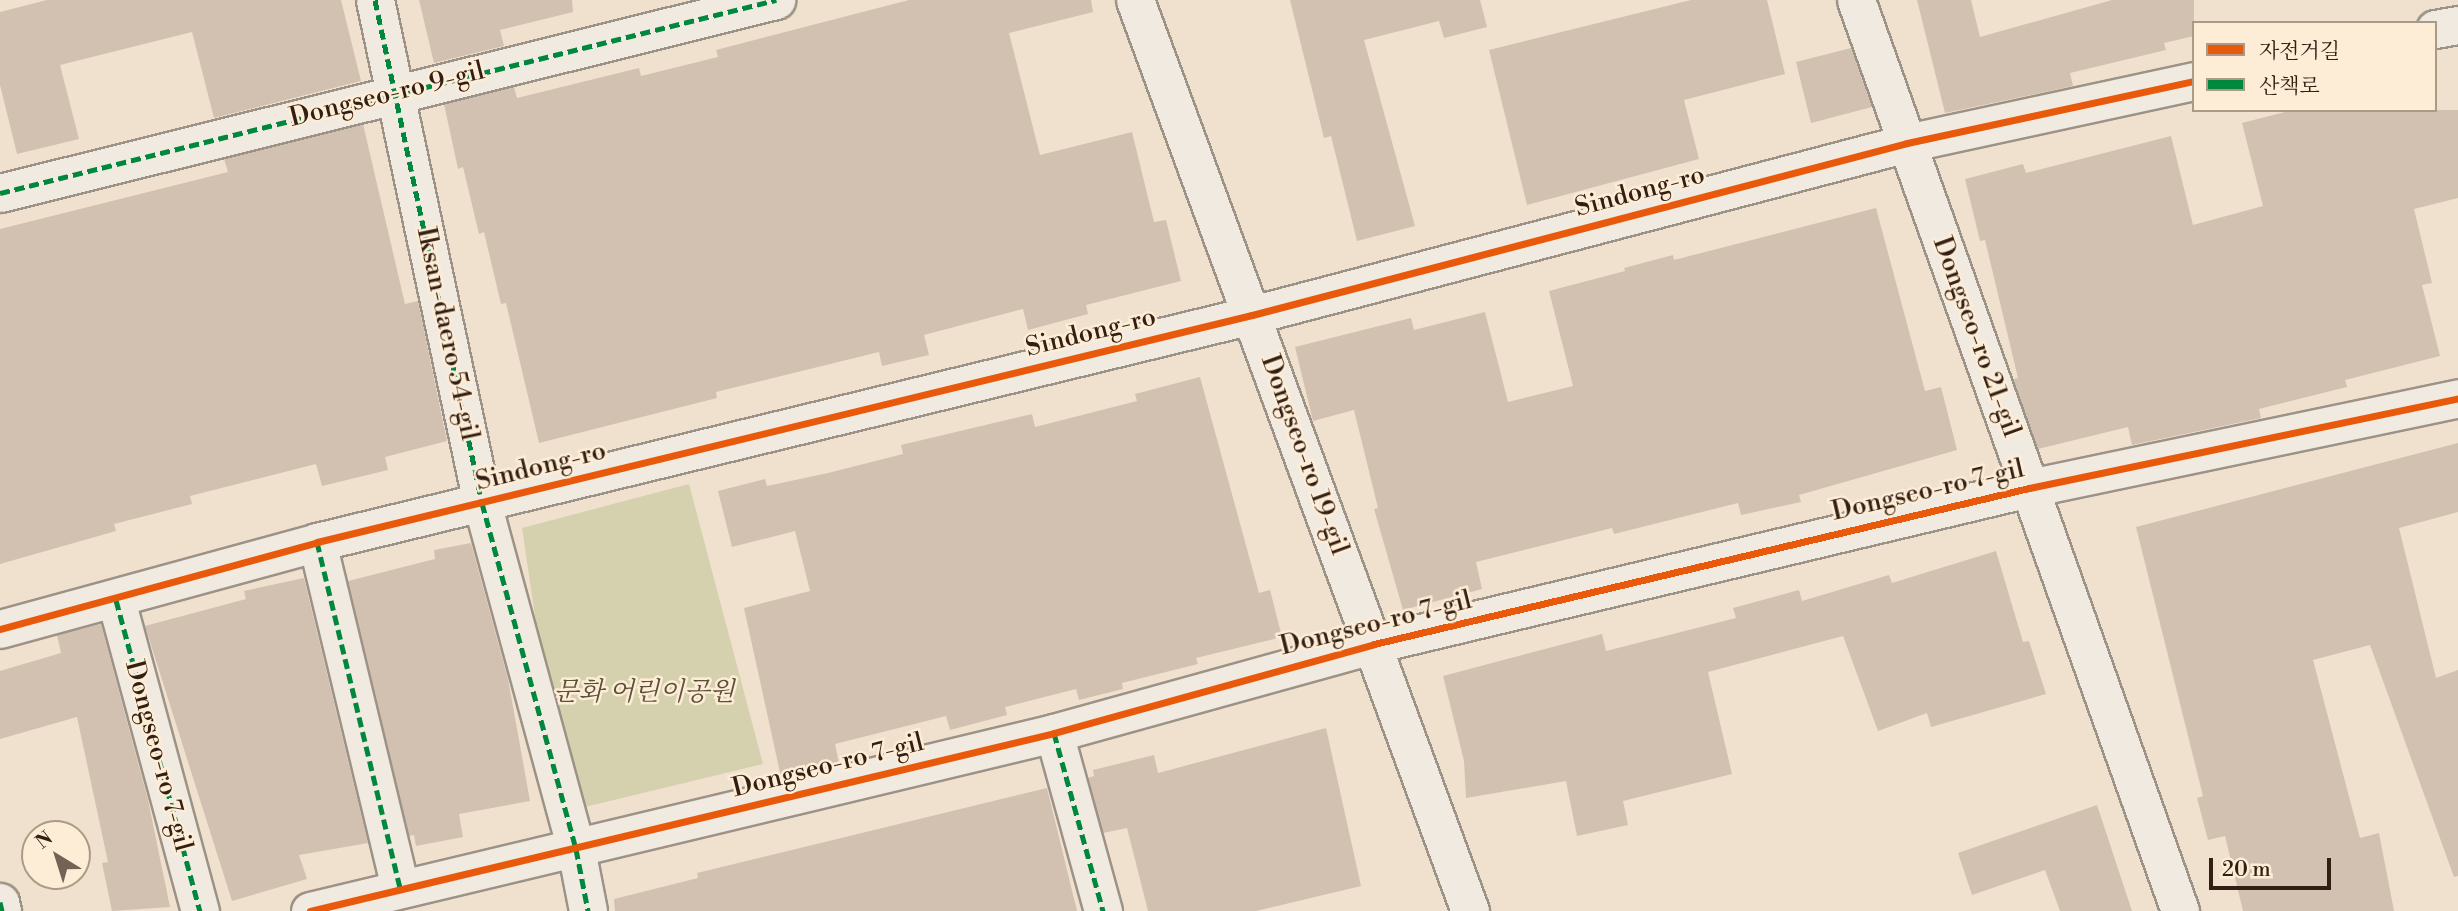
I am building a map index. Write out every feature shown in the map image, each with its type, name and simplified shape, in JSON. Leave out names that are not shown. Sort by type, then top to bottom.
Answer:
[{"type":"street","name":"Iksan-daero 54-gil","points":[[375,0],[397,92],[482,503],[576,849],[588,911]]},
{"type":"street","name":"Dongseo-ro 9-gil","points":[[0,193],[397,92],[776,0]]},
{"type":"street","name":"Dongseo-ro 19-gil","points":[[1135,0],[1470,911]]},
{"type":"street","name":"Dongseo-ro 21-gil","points":[[1856,0],[2180,911]]},
{"type":"street","points":[[2437,30],[2458,25]]},
{"type":"street","name":"Sindong-ro","points":[[0,629],[116,600],[317,542],[1252,315],[1907,143],[2192,81]]},
{"type":"street","name":"Dongseo-ro 7-gil","points":[[310,911],[400,887],[576,849],[1054,733],[1374,644],[2029,488],[2458,398]]},
{"type":"street","points":[[317,542],[400,887]]},
{"type":"street","name":"Dongseo-ro 7-gil","points":[[116,600],[200,911]]},
{"type":"street","points":[[1054,733],[1103,911]]},
{"type":"street","points":[[0,902],[2,911]]},
{"type":"green space","name":"문화 어린이공원","points":[[689,484],[763,764],[564,812],[522,528]]},
{"type":"building","points":[[47,0],[341,0],[361,81],[214,118],[192,32],[60,65],[79,139],[17,154],[0,85],[0,12]]},
{"type":"building","points":[[419,0],[572,0],[573,12],[500,30],[504,46],[434,63]]},
{"type":"building","points":[[909,0],[1091,0],[1093,12],[1009,33],[1040,155],[1132,132],[1154,222],[1166,220],[1181,281],[1086,305],[1088,314],[1028,330],[1023,309],[924,335],[929,355],[882,366],[879,352],[716,392],[717,398],[539,443],[506,303],[501,304],[484,232],[479,234],[463,167],[458,169],[444,104],[514,87],[517,98],[639,68],[641,76],[718,57],[716,50]]},
{"type":"building","points":[[1290,0],[1480,0],[1487,27],[1444,38],[1439,21],[1364,40],[1415,226],[1357,241],[1331,136],[1324,138]]},
{"type":"building","points":[[1691,0],[1767,0],[1785,74],[1684,100],[1699,159],[1527,205],[1489,50]]},
{"type":"building","points":[[1917,0],[1971,0],[1980,37],[2112,0],[2194,0],[2192,36],[2164,43],[2166,50],[2070,73],[2073,86],[1945,113]]},
{"type":"building","points":[[1851,48],[1872,107],[1811,123],[1796,62]]},
{"type":"building","points":[[2458,110],[2458,198],[2414,209],[2432,283],[2422,285],[2440,356],[2345,380],[2347,387],[2259,409],[2261,418],[2132,445],[2128,427],[2038,449],[2015,385],[2014,379],[2018,378],[1985,240],[1980,241],[1965,179],[2023,164],[2026,173],[2171,136],[2193,225],[2263,206],[2242,123],[2285,112]]},
{"type":"building","points":[[363,124],[405,304],[418,301],[447,441],[385,457],[388,470],[322,486],[316,464],[190,496],[192,504],[114,524],[116,531],[0,564],[0,229],[228,172],[224,159]]},
{"type":"building","points":[[1876,208],[1925,391],[1941,387],[1957,450],[1799,495],[1801,502],[1741,515],[1738,503],[1614,534],[1612,528],[1476,562],[1482,589],[1403,610],[1374,509],[1378,508],[1354,410],[1313,421],[1295,347],[1411,318],[1414,330],[1485,312],[1508,402],[1573,386],[1549,291],[1673,255],[1674,260]]},
{"type":"building","points":[[1200,377],[1259,593],[1270,590],[1282,637],[1196,658],[1198,664],[1122,683],[1123,689],[1079,700],[1076,689],[1005,707],[1007,715],[950,730],[946,716],[835,744],[839,763],[781,777],[744,608],[810,591],[795,531],[732,547],[718,491],[765,479],[767,486],[828,473],[903,454],[901,445],[1032,414],[1035,427],[1137,401],[1135,394]]},
{"type":"building","points":[[2458,443],[2458,512],[2399,528],[2436,678],[2458,670],[2458,876],[2454,877],[2370,645],[2313,660],[2360,838],[2379,833],[2394,911],[2243,911],[2225,836],[2208,840],[2197,798],[2203,796],[2136,527]]},
{"type":"building","points":[[471,543],[508,679],[530,801],[459,814],[463,837],[416,846],[414,835],[409,836],[348,581],[435,559],[434,550]]},
{"type":"building","points":[[1996,551],[2023,642],[2029,641],[2046,694],[1931,727],[1927,713],[1878,731],[1843,636],[1708,672],[1732,774],[1623,801],[1628,825],[1577,836],[1566,781],[1466,798],[1464,761],[1443,676],[1602,634],[1606,651],[1736,618],[1733,608],[1799,590],[1802,601],[1889,575],[1892,583]]},
{"type":"building","points":[[304,578],[368,843],[299,855],[307,879],[232,901],[145,626],[246,599],[244,591]]},
{"type":"building","points":[[101,624],[148,800],[170,907],[112,911],[102,863],[108,862],[77,717],[0,739],[0,671],[61,653],[57,635]]},
{"type":"building","points":[[1326,728],[1361,886],[1256,911],[1148,911],[1127,828],[1103,833],[1088,778],[1094,776],[1093,770],[1154,755],[1158,773]]},
{"type":"building","points":[[1047,788],[1077,911],[615,911],[614,899],[698,878],[697,873]]},
{"type":"building","points":[[2097,805],[2132,911],[2060,911],[2045,870],[1972,895],[1958,853]]},
{"type":"marked path","points":[[375,0],[482,503],[576,849],[588,911]]},
{"type":"marked path","points":[[0,193],[776,0]]},
{"type":"marked path","points":[[317,542],[400,887]]},
{"type":"marked path","points":[[116,600],[200,911]]},
{"type":"marked path","points":[[1054,733],[1103,911]]},
{"type":"marked path","points":[[0,902],[2,911]]},
{"type":"cycle path","points":[[0,629],[317,542],[1252,315],[1907,143],[2192,81]]},
{"type":"cycle path","points":[[310,911],[1054,733],[1374,644],[2029,488],[2458,398]]}]
